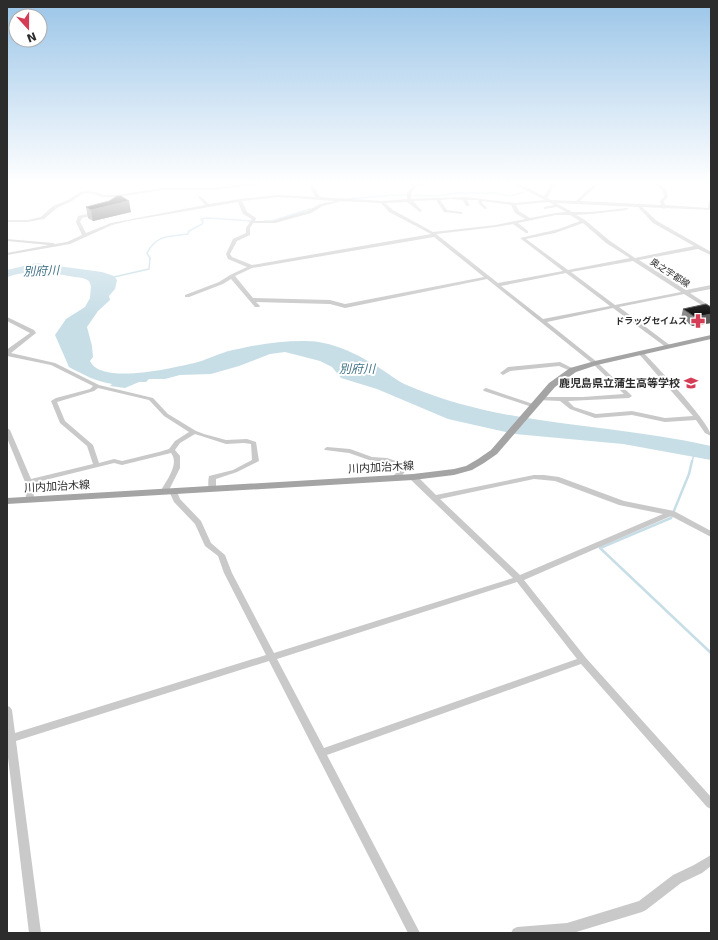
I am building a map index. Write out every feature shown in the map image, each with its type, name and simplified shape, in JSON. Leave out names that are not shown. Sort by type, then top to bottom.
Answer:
[{"type":"main road","name":"川内加治木線","points":[[7,501],[413,477],[437,475],[469,468],[494,452],[552,385],[573,370],[595,363],[711,337]]},
{"type":"street","points":[[80,227],[85,236]]},
{"type":"street","points":[[7,240],[57,244],[68,243],[105,227]]},
{"type":"street","points":[[249,227],[248,234],[235,240],[228,254],[230,258],[251,267]]},
{"type":"street","points":[[420,227],[433,234],[595,363],[629,396],[540,399]]},
{"type":"street","points":[[187,296],[221,283],[251,267],[433,234],[482,227]]},
{"type":"street","points":[[520,227],[526,232]]},
{"type":"street","points":[[571,227],[544,235],[522,238],[669,347]]},
{"type":"street","name":"奥之宇都線","points":[[589,227],[603,239],[711,309]]},
{"type":"street","points":[[664,227],[711,254]]},
{"type":"street","points":[[7,254],[57,244]]},
{"type":"street","points":[[496,285],[699,247]]},
{"type":"street","points":[[232,276],[257,306]]},
{"type":"street","points":[[252,300],[330,302],[345,306],[487,278]]},
{"type":"street","points":[[542,321],[711,287]]},
{"type":"street","points":[[7,319],[32,331],[33,333],[11,349],[7,354],[53,364],[97,386],[151,399],[166,415],[194,432],[227,442],[249,441],[254,443],[256,461],[235,471],[212,478],[212,489]]},
{"type":"street","points":[[641,353],[698,418],[707,432],[711,434]]},
{"type":"street","points":[[503,373],[508,369],[560,364],[573,370]]},
{"type":"street","points":[[96,464],[90,445],[62,422],[54,401],[92,390],[97,386]]},
{"type":"street","points":[[486,390],[534,406]]},
{"type":"street","points":[[562,399],[572,408],[595,416],[632,413],[665,420],[698,418]]},
{"type":"street","points":[[7,430],[18,460],[29,482],[30,499]]},
{"type":"street","points":[[29,482],[114,460],[122,463],[161,454],[172,450],[177,442],[194,432]]},
{"type":"street","points":[[327,449],[350,451],[371,459],[387,460],[406,467],[395,478]]},
{"type":"street","points":[[172,450],[177,456],[177,468],[168,491],[198,523],[208,544],[221,555],[228,573],[414,933]]},
{"type":"street","points":[[413,477],[518,579],[583,660],[711,804]]},
{"type":"street","points":[[434,498],[502,483],[534,477],[544,477],[556,479],[622,503],[671,514],[711,534]]},
{"type":"street","points":[[9,739],[518,579],[671,514]]},
{"type":"street","points":[[321,753],[583,660]]},
{"type":"street","points":[[7,710],[9,739],[35,933]]},
{"type":"street","points":[[517,933],[567,929],[642,906],[677,879],[698,869],[711,860]]},
{"type":"water","name":"別府川","points":[[36,263],[102,272],[114,276],[117,280],[115,289],[109,296],[110,300],[98,311],[87,327],[93,357],[90,361],[97,368],[109,372],[123,374],[140,373],[198,362],[233,350],[270,343],[313,341],[342,348],[370,362],[405,384],[445,399],[520,417],[673,438],[711,446],[711,460],[623,444],[515,434],[448,419],[377,389],[341,378],[332,367],[320,361],[285,352],[270,354],[239,366],[211,374],[180,375],[165,379],[149,379],[146,382],[139,382],[125,388],[110,386],[112,384],[95,379],[69,367],[55,335],[66,319],[85,307],[90,298],[91,286],[89,281],[82,278],[46,273],[23,273],[7,277],[7,270]]},
{"type":"building","points":[[706,304],[711,307],[711,314],[695,317],[683,309]]},
{"type":"waterway","points":[[114,277],[149,269],[150,258],[147,253],[155,242],[169,236],[188,234],[189,231],[197,227]]},
{"type":"waterway","points":[[692,462],[694,454]]},
{"type":"waterway","points":[[692,461],[689,474],[671,518],[600,548],[711,653]]},
{"type":"place","name":"ドラッグセイムス","points":[[698,321]]},
{"type":"place","name":"鹿児島県立蒲生高等学校","points":[[691,383]]}]
